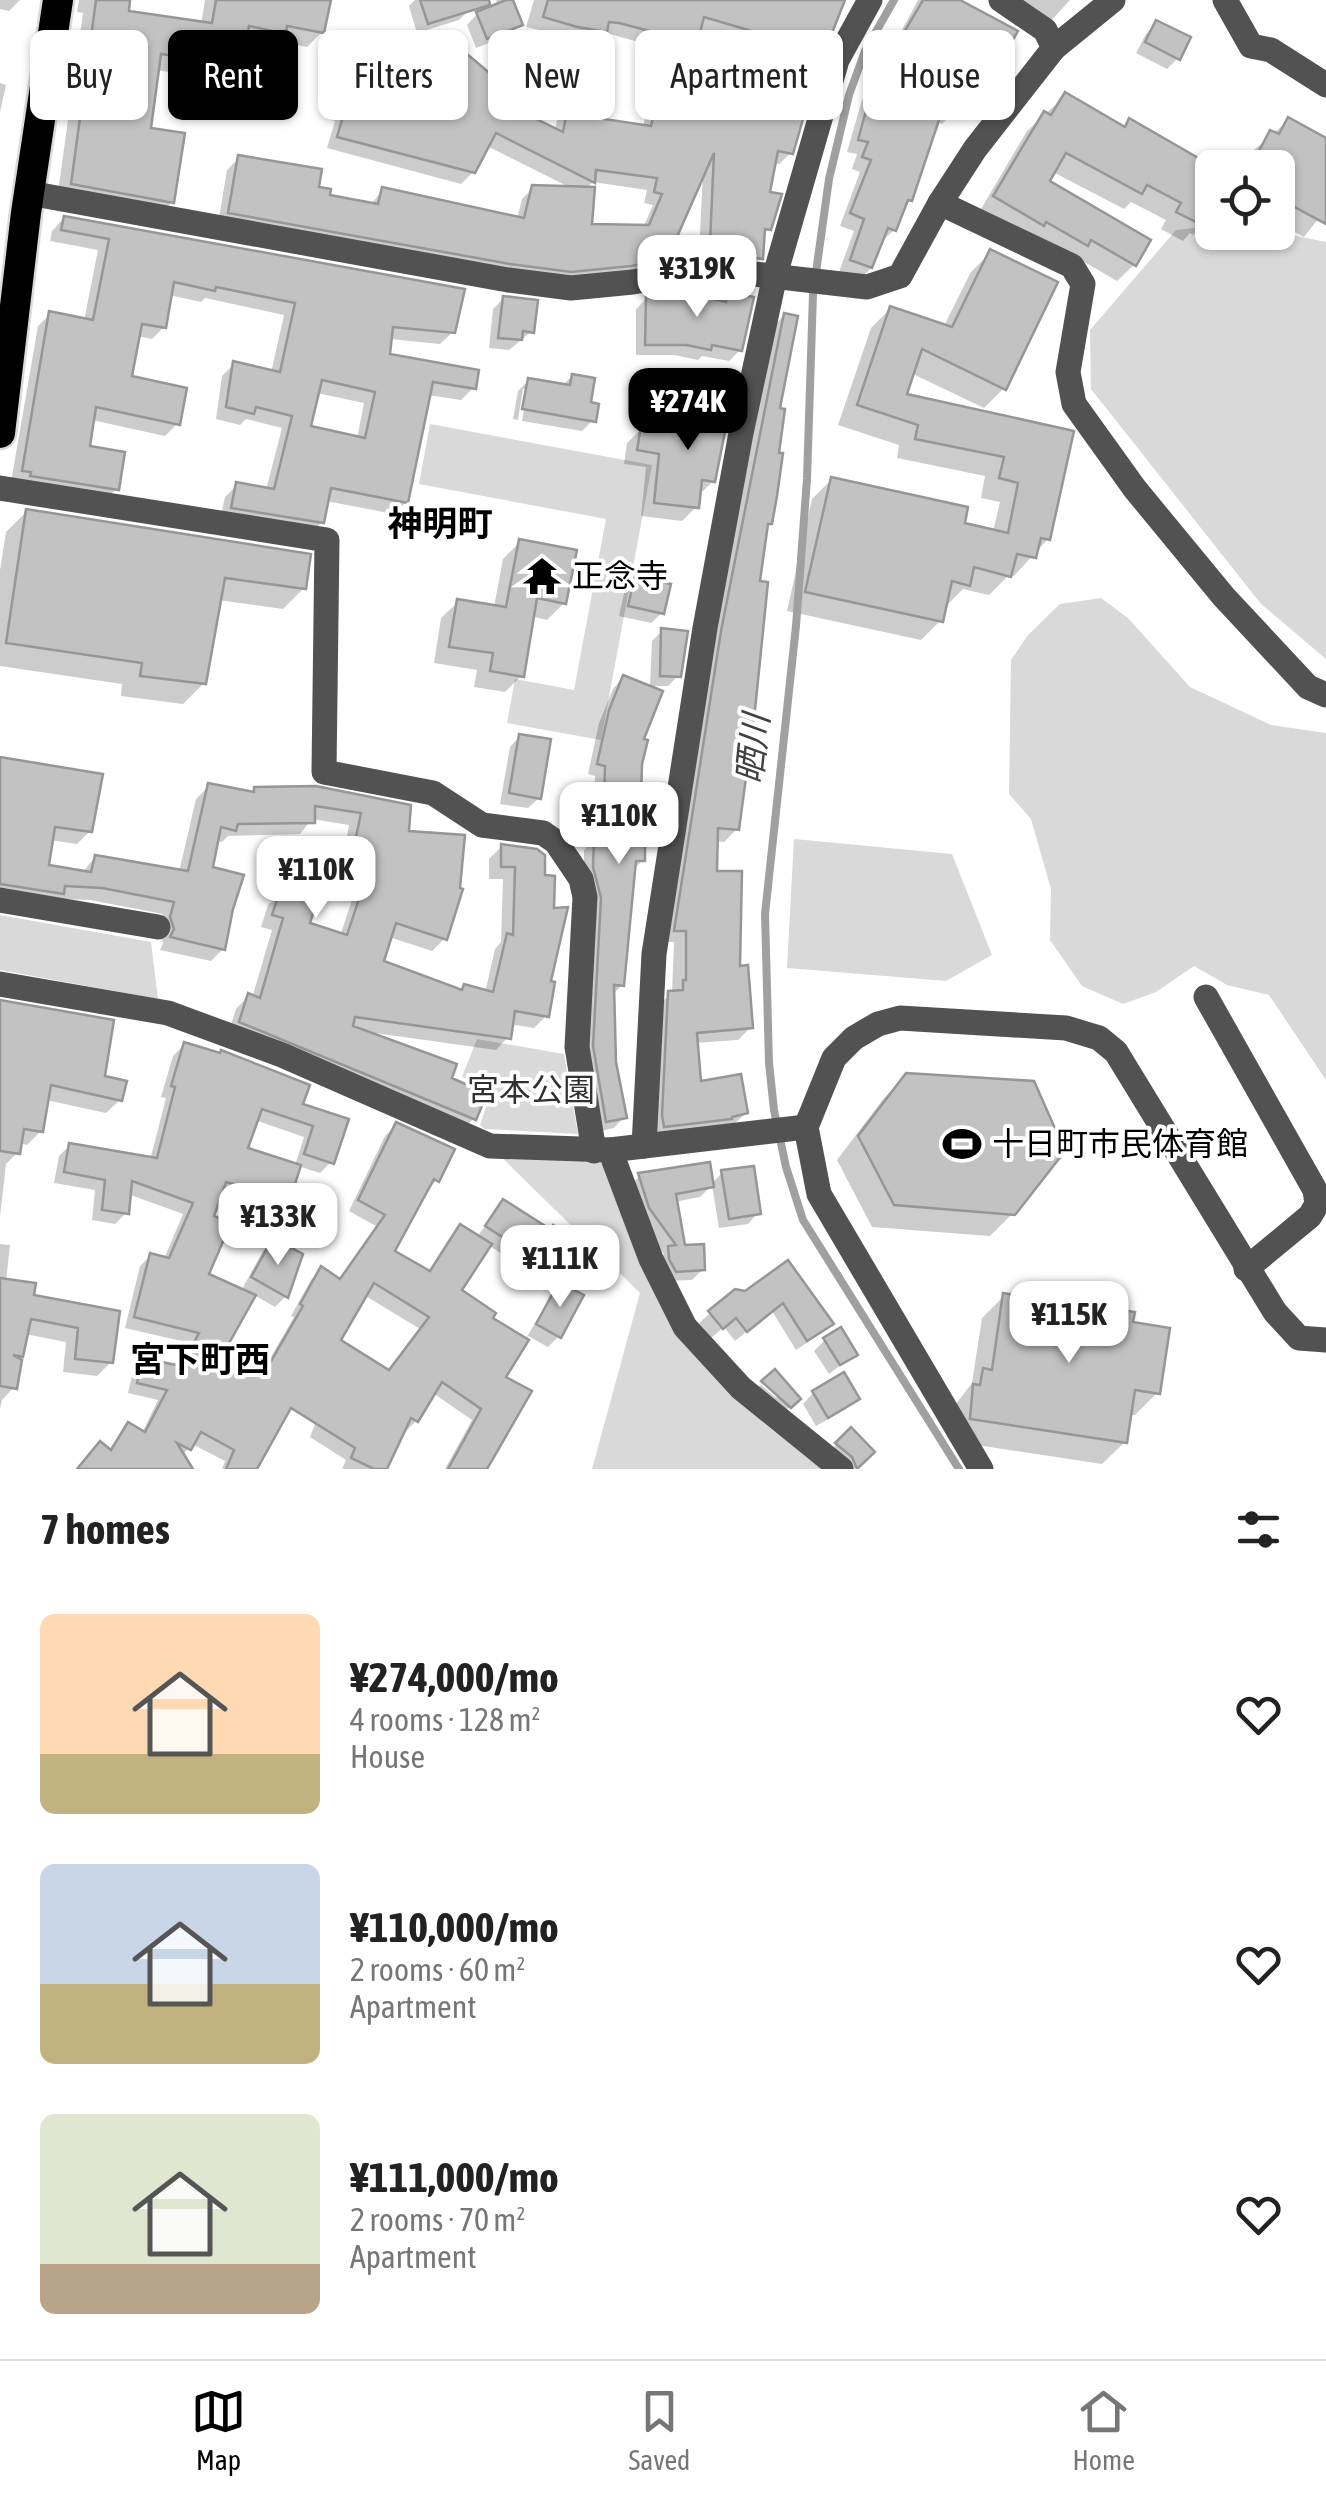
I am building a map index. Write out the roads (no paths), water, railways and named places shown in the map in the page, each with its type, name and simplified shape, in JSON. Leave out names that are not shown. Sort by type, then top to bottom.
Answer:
[{"type":"highway","points":[[0,433],[58,0]]},
{"type":"street","points":[[644,1146],[654,954],[741,434],[786,276],[837,60],[870,0]]},
{"type":"street","points":[[1002,0],[1045,30],[1054,48]]},
{"type":"street","points":[[30,193],[508,280],[571,288],[633,282],[703,268],[867,286],[900,276],[975,149],[1054,48],[1113,0]]},
{"type":"street","points":[[1224,0],[1250,46],[1270,50],[1326,85]]},
{"type":"street","points":[[1242,0],[1270,50]]},
{"type":"street","points":[[940,203],[1072,266],[1084,284],[1068,372],[1074,404],[1135,489],[1224,597],[1308,688],[1326,695]]},
{"type":"street","points":[[0,488],[327,540],[324,772],[433,793],[482,824],[543,834],[556,842],[581,879],[585,897],[577,1047],[602,1151],[644,1244],[685,1327],[741,1388],[841,1469]]},
{"type":"street","points":[[0,900],[158,927]]},
{"type":"street","points":[[0,984],[168,1013],[282,1055],[490,1146],[602,1151],[799,1128]]},
{"type":"street","points":[[1206,997],[1315,1190],[1316,1204],[1310,1216],[1246,1269]]},
{"type":"street","points":[[981,1469],[819,1194],[799,1128],[834,1058],[854,1038],[878,1024],[900,1018],[1052,1027],[1099,1038],[1116,1052],[1246,1269],[1276,1312],[1299,1338],[1326,1340]]},
{"type":"waterway","name":"晒川","points":[[894,0],[865,51],[849,95],[829,179],[813,294],[807,479],[796,626],[765,914],[769,1063],[786,1167],[803,1220],[959,1469]]},
{"type":"place","name":"正念寺","points":[[542,576]]},
{"type":"place","name":"十日町市民体育館","points":[[962,1144]]},
{"type":"district","name":"神明町","points":[[440,524]]},
{"type":"district","name":"宮下町西","points":[[200,1360]]},
{"type":"park label","name":"宮本公園","points":[[531,1090]]}]
